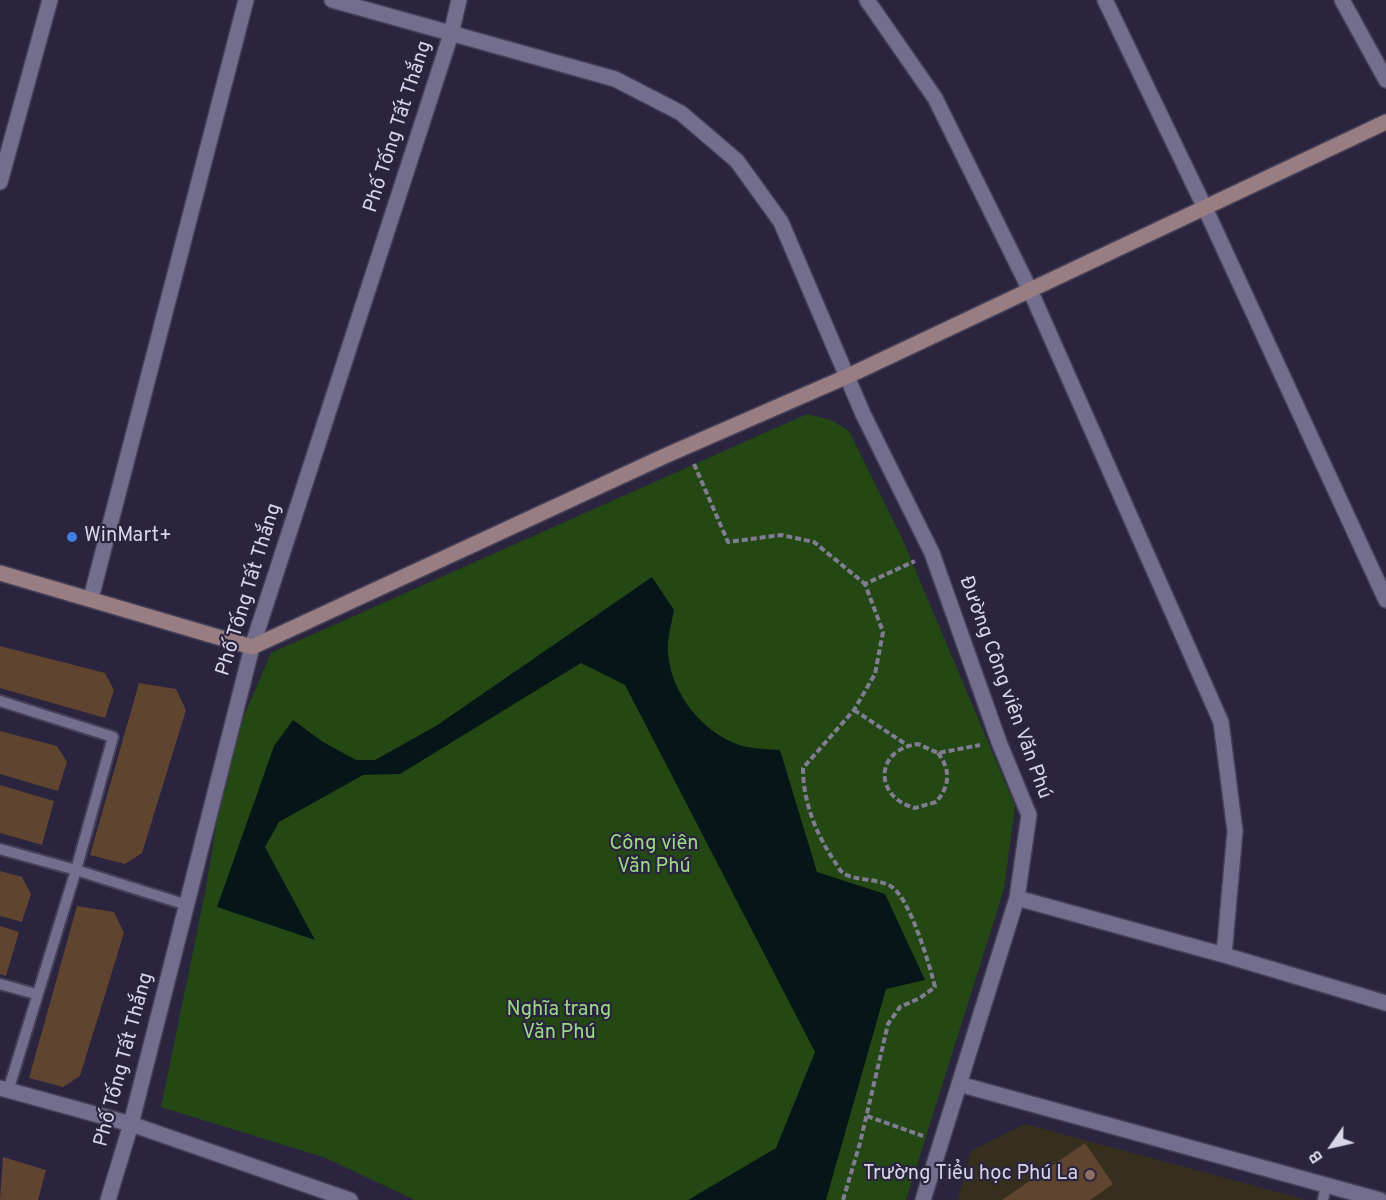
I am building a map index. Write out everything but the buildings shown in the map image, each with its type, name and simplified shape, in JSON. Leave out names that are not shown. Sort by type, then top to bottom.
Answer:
[{"type":"street","points":[[0,182],[50,0]]},
{"type":"street","points":[[91,598],[246,0]]},
{"type":"street","name":"Đường Công viên Văn Phú","points":[[332,0],[615,79],[681,113],[737,161],[781,222],[863,414],[932,553],[999,742],[1029,815],[1017,898],[923,1200]]},
{"type":"street","name":"Phố Tống Tất Thắng","points":[[108,1200],[131,1124],[252,647],[451,34],[459,0]]},
{"type":"street","points":[[867,0],[935,98],[1030,290],[1221,722],[1234,831],[1224,955]]},
{"type":"street","points":[[1105,0],[1205,208],[1386,600]]},
{"type":"street","points":[[1342,0],[1386,80]]},
{"type":"street","points":[[0,573],[252,647],[686,447],[848,376],[1386,122]]},
{"type":"street","points":[[1017,898],[1224,955],[1386,1003]]},
{"type":"street","points":[[959,1084],[1324,1193],[1380,1200]]},
{"type":"street","points":[[4,1089],[131,1124],[350,1200]]},
{"type":"lane","points":[[0,701],[113,737],[76,870],[4,1089]]},
{"type":"lane","points":[[0,849],[76,870],[186,905]]},
{"type":"lane","points":[[0,984],[36,994]]},
{"type":"path","points":[[686,447],[728,542],[781,536],[814,543],[865,584],[883,632],[875,674],[854,710],[811,756],[803,768],[803,788],[813,822],[843,873],[892,887],[905,903],[930,965],[935,987],[920,998],[900,1007],[888,1024],[867,1116],[843,1200]]},
{"type":"path","points":[[865,584],[932,553]]},
{"type":"path","points":[[854,710],[907,745]]},
{"type":"path","points":[[938,753],[948,772],[948,784],[936,802],[915,808],[894,800],[884,779],[890,758],[907,745],[918,744],[938,753],[999,742]]},
{"type":"path","points":[[867,1116],[941,1142]]},
{"type":"shaded area","points":[[652,577],[674,610],[668,642],[669,659],[680,693],[690,708],[702,722],[731,742],[747,747],[780,750],[817,872],[885,894],[925,980],[886,989],[826,1200],[688,1200],[776,1148],[815,1052],[625,685],[581,663],[400,774],[363,775],[279,822],[265,847],[315,940],[217,907],[274,746],[293,720],[323,742],[356,760],[375,760],[436,726]]},
{"type":"shaded area","name":"Trường Tiểu học Phú La","points":[[1025,1124],[1307,1200],[958,1200],[971,1151]]},
{"type":"green space","name":"Công viên Văn Phú","points":[[807,414],[831,420],[849,431],[901,536],[1015,806],[1004,889],[906,1200],[415,1200],[326,1158],[161,1107],[204,898],[229,751],[271,653]]},
{"type":"place","name":"WinMart+","points":[[72,537]]},
{"type":"place","name":"Trường Tiểu học Phú La","points":[[1090,1175]]},
{"type":"park label","name":"Nghĩa trang Văn Phú","points":[[559,1022]]}]
